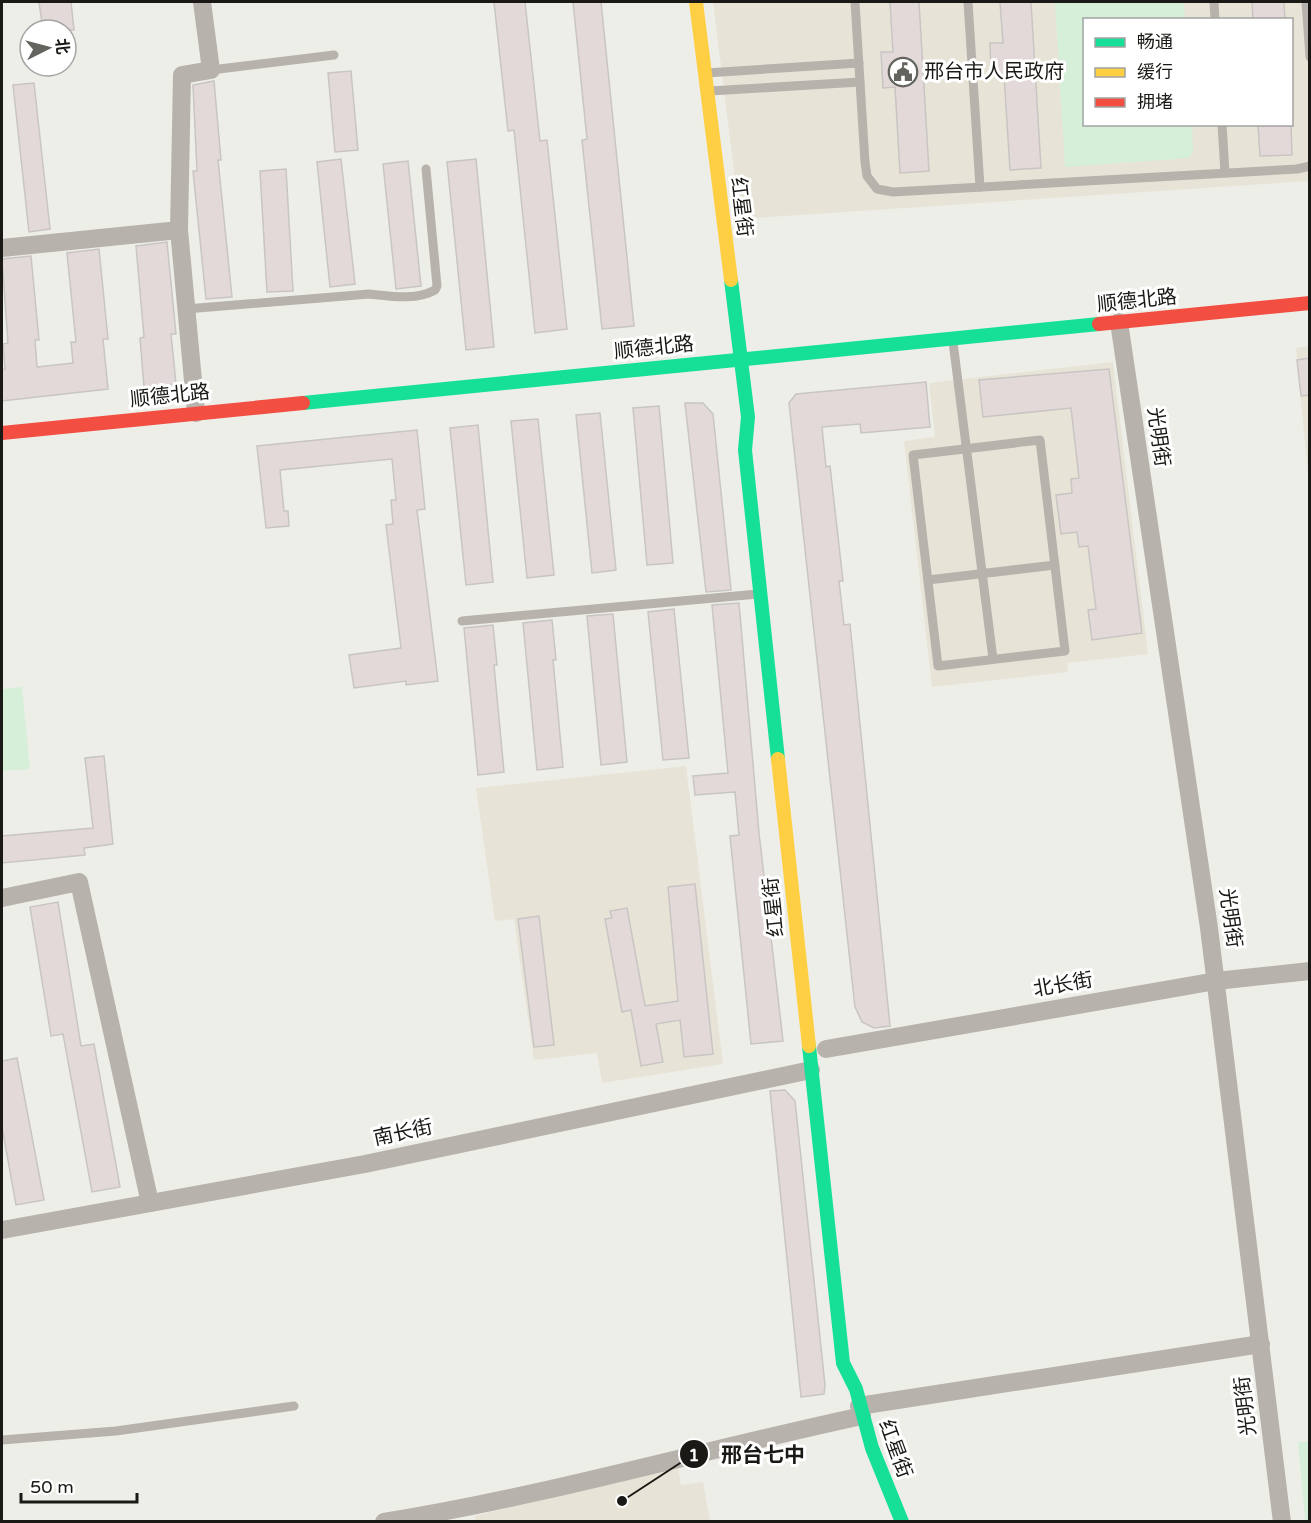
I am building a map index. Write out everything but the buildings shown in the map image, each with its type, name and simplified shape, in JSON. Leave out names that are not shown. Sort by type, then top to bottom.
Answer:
[{"type":"street","points":[[196,413],[179,230],[182,75],[211,70],[202,2]]},
{"type":"street","name":"红星街","points":[[696,2],[748,417],[745,450],[843,1363],[859,1403],[872,1449],[902,1521]]},
{"type":"street","points":[[2,248],[179,230]]},
{"type":"street","name":"顺德北路","points":[[2,433],[1310,303]]},
{"type":"street","name":"光明街","points":[[1119,322],[1216,981],[1282,1521]]},
{"type":"street","name":"红星街","points":[[748,417],[761,448]]},
{"type":"street","points":[[2,898],[79,882],[150,1203]]},
{"type":"street","name":"北长街","points":[[826,1048],[1216,981],[1310,971]]},
{"type":"street","name":"南长街","points":[[2,1230],[364,1164],[811,1070]]},
{"type":"street","points":[[384,1521],[462,1509],[729,1444],[859,1403],[1261,1344]]},
{"type":"street","name":"红星街","points":[[859,1362],[859,1403]]},
{"type":"lane","points":[[855,2],[867,176],[877,189],[893,192],[1304,168],[1310,165]]},
{"type":"lane","points":[[968,2],[980,187]]},
{"type":"lane","points":[[1214,2],[1215,18]]},
{"type":"lane","points":[[1306,2],[1310,57]]},
{"type":"lane","points":[[211,70],[334,55]]},
{"type":"lane","points":[[705,73],[859,63]]},
{"type":"lane","points":[[707,91],[860,82]]},
{"type":"lane","points":[[1222,126],[1225,173]]},
{"type":"lane","points":[[186,309],[369,294],[386,298],[426,294],[435,290],[437,286],[426,169]]},
{"type":"lane","points":[[953,339],[993,659]]},
{"type":"lane","points":[[1040,440],[1065,651],[938,666],[913,455],[966,448],[1040,440]]},
{"type":"lane","points":[[928,580],[1055,565]]},
{"type":"lane","points":[[462,621],[760,593]]},
{"type":"lane","points":[[2,1440],[116,1431],[294,1406]]},
{"type":"shaded area","name":"邢台市人民政府","points":[[713,2],[1309,2],[1309,181],[740,219]]},
{"type":"shaded area","points":[[1309,346],[1309,485],[1296,348]]},
{"type":"shaded area","points":[[1113,362],[1148,654],[1067,663],[1068,672],[932,687],[904,441],[935,437],[929,383]]},
{"type":"shaded area","points":[[686,766],[723,1064],[602,1083],[597,1053],[534,1060],[514,919],[495,921],[476,788]]},
{"type":"shaded area","points":[[678,1466],[681,1485],[703,1482],[710,1521],[476,1522],[475,1516]]},
{"type":"green space","points":[[1055,2],[1184,2],[1185,18],[1083,18],[1083,126],[1192,126],[1193,152],[1189,158],[1065,167]]},
{"type":"green space","points":[[22,687],[30,769],[2,771],[2,689]]},
{"type":"green space","points":[[1309,1441],[1309,1521],[1305,1521],[1298,1442]]},
{"type":"traffic: fast","points":[[731,280],[748,417],[745,450],[778,759]]},
{"type":"traffic: fast","points":[[303,403],[1099,324]]},
{"type":"traffic: fast","points":[[809,1046],[843,1363],[856,1389],[872,1448],[902,1522]]},
{"type":"traffic: slow","points":[[696,2],[731,280]]},
{"type":"traffic: slow","points":[[778,759],[809,1046]]},
{"type":"traffic: jam","points":[[1099,324],[1310,303]]},
{"type":"traffic: jam","points":[[2,433],[303,403]]},
{"type":"place","name":"邢台市人民政府","points":[[903,72]]},
{"type":"place","name":"邢台七中","points":[[622,1501]]}]
